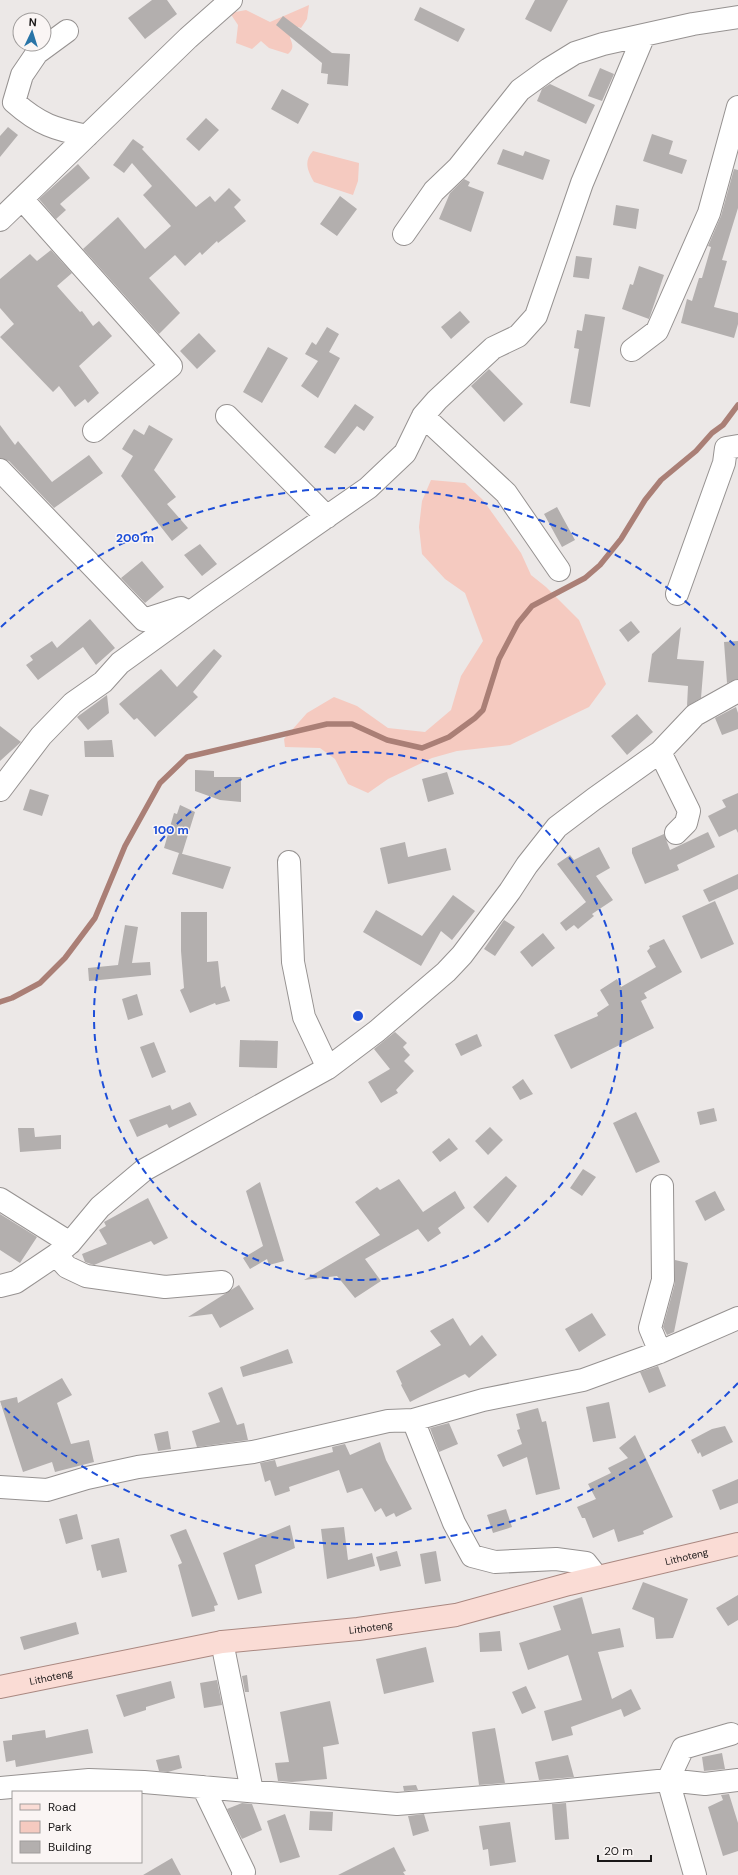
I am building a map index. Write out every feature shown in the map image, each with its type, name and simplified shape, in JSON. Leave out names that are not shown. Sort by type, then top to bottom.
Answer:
[{"type":"main road","name":"Lithoteng","points":[[0,1687],[222,1642],[358,1629],[456,1615],[597,1577],[738,1544]]},
{"type":"street","points":[[0,220],[188,38],[231,0]]},
{"type":"street","points":[[404,234],[434,191],[458,168],[520,90],[548,69],[575,53],[603,44],[693,24],[738,17]]},
{"type":"street","points":[[67,31],[37,53],[22,75],[14,102],[30,116],[56,129],[87,136]]},
{"type":"street","points":[[0,790],[41,736],[73,703],[103,682],[120,663],[368,488],[405,453],[423,416],[437,400],[493,348],[518,336],[536,316],[582,183],[644,35]]},
{"type":"street","points":[[632,350],[657,331],[709,214],[738,107]]},
{"type":"street","points":[[22,199],[171,366],[94,431]]},
{"type":"street","points":[[227,416],[327,517]]},
{"type":"street","points":[[423,416],[506,493],[559,570]]},
{"type":"street","points":[[677,594],[724,463],[732,447]]},
{"type":"street","points":[[0,470],[144,620],[181,608],[190,613]]},
{"type":"street","points":[[0,1286],[16,1282],[63,1249],[100,1207],[144,1170],[328,1068],[377,1032],[446,972],[474,939],[526,865],[557,828],[594,799],[660,752],[695,715],[738,691]]},
{"type":"street","points":[[660,752],[688,811],[686,823],[676,833]]},
{"type":"street","points":[[289,862],[293,962],[304,1017],[328,1068]]},
{"type":"street","points":[[660,1352],[650,1328],[663,1280],[662,1186]]},
{"type":"street","points":[[0,1199],[63,1249],[67,1267],[86,1276],[165,1287],[222,1282]]},
{"type":"street","points":[[0,1487],[47,1490],[87,1478],[138,1467],[254,1452],[388,1421],[413,1420],[483,1400],[583,1380],[660,1352],[738,1318]]},
{"type":"street","points":[[413,1420],[454,1523],[472,1556],[495,1562],[556,1559],[586,1563],[597,1577]]},
{"type":"street","points":[[222,1642],[252,1792]]},
{"type":"street","points":[[694,1875],[668,1780],[683,1748],[731,1734]]},
{"type":"street","points":[[1,1783],[89,1780],[144,1782],[397,1804],[548,1792],[668,1780],[705,1784],[738,1780]]},
{"type":"street","points":[[203,1787],[244,1872],[243,1875]]},
{"type":"green space","points":[[309,5],[307,19],[301,28],[298,27],[293,31],[290,38],[292,47],[288,54],[269,48],[261,41],[252,49],[236,43],[238,25],[230,13],[246,10],[270,22]]},
{"type":"green space","points":[[313,151],[359,163],[358,181],[353,195],[314,182],[308,170],[307,163]]},
{"type":"green space","points":[[431,480],[465,483],[483,500],[521,553],[531,575],[546,587],[579,620],[606,684],[589,707],[510,745],[457,751],[432,758],[388,779],[368,793],[348,784],[335,759],[320,748],[285,747],[284,739],[307,713],[334,697],[357,706],[388,728],[425,732],[451,710],[461,676],[483,641],[465,593],[445,579],[422,554],[419,527],[422,501]]},
{"type":"building","points":[[152,0],[167,0],[177,14],[145,39],[128,18]]},
{"type":"building","points":[[535,0],[568,0],[551,32],[525,19]]},
{"type":"building","points":[[420,7],[465,29],[458,42],[414,20]]},
{"type":"building","points":[[283,16],[332,53],[350,54],[348,86],[327,84],[328,74],[321,73],[322,63],[276,25]]},
{"type":"building","points":[[600,68],[614,74],[602,101],[588,96]]},
{"type":"building","points":[[550,84],[595,105],[586,124],[537,101],[542,89]]},
{"type":"building","points":[[282,89],[309,104],[298,124],[271,109]]},
{"type":"building","points":[[206,118],[219,130],[199,151],[186,139]]},
{"type":"building","points":[[8,127],[18,135],[0,157],[0,136]]},
{"type":"building","points":[[652,134],[673,141],[669,154],[687,160],[682,174],[643,161]]},
{"type":"building","points":[[133,139],[144,147],[142,149],[196,207],[210,196],[215,202],[229,188],[241,200],[234,207],[246,221],[218,243],[217,241],[202,255],[200,252],[185,266],[175,255],[149,278],[180,313],[159,334],[83,249],[118,217],[145,249],[171,226],[143,195],[152,186],[132,163],[124,173],[113,165]]},
{"type":"building","points":[[503,149],[523,156],[525,151],[550,160],[543,180],[497,164]]},
{"type":"building","points":[[78,164],[90,178],[60,204],[66,210],[56,219],[39,199]]},
{"type":"building","points":[[734,169],[738,170],[738,208],[722,260],[727,261],[714,307],[738,313],[738,324],[734,338],[681,323],[687,299],[692,301],[699,278],[702,278],[711,247],[708,246],[721,216]]},
{"type":"building","points":[[464,179],[470,182],[468,186],[484,192],[471,232],[439,219],[450,193]]},
{"type":"building","points":[[340,196],[357,209],[337,236],[320,224]]},
{"type":"building","points":[[616,205],[639,209],[636,229],[613,225]]},
{"type":"building","points":[[51,250],[72,273],[57,286],[80,312],[82,311],[93,326],[99,321],[112,336],[79,366],[99,393],[88,403],[85,399],[75,407],[59,386],[53,392],[0,337],[14,324],[0,308],[0,279],[30,254],[37,261]]},
{"type":"building","points":[[576,256],[592,258],[589,279],[573,277]]},
{"type":"building","points":[[639,266],[664,275],[649,319],[622,309],[630,284],[633,285]]},
{"type":"building","points":[[460,311],[470,322],[451,339],[441,327]]},
{"type":"building","points":[[585,314],[605,317],[590,407],[570,403],[579,349],[574,348],[577,330],[582,331]]},
{"type":"building","points":[[327,327],[339,334],[329,352],[340,358],[318,398],[301,386],[318,361],[305,354],[312,342],[316,345]]},
{"type":"building","points":[[199,333],[216,351],[197,369],[180,351]]},
{"type":"building","points":[[268,347],[288,358],[262,403],[243,392]]},
{"type":"building","points":[[489,369],[523,404],[504,422],[471,386]]},
{"type":"building","points":[[355,404],[374,417],[364,431],[357,426],[335,454],[324,447]]},
{"type":"building","points":[[0,425],[15,445],[18,441],[52,482],[89,455],[103,473],[54,508],[9,461],[0,458]]},
{"type":"building","points":[[149,425],[173,439],[154,470],[176,497],[167,504],[188,528],[172,541],[121,476],[133,456],[122,449],[134,429],[144,435]]},
{"type":"building","points":[[557,507],[575,540],[562,547],[544,514]]},
{"type":"building","points":[[200,544],[217,564],[202,576],[184,555]]},
{"type":"building","points":[[142,561],[164,587],[145,603],[121,578]]},
{"type":"building","points":[[90,619],[115,648],[96,665],[83,647],[38,680],[26,665],[33,660],[30,656],[52,641],[57,648]]},
{"type":"building","points":[[631,621],[640,632],[628,642],[619,630]]},
{"type":"building","points":[[681,627],[677,659],[704,661],[701,698],[687,706],[688,686],[648,682],[652,654]]},
{"type":"building","points":[[738,641],[738,679],[727,683],[724,642]]},
{"type":"building","points":[[214,649],[222,656],[193,692],[198,697],[155,737],[137,718],[134,720],[119,704],[161,669],[177,687]]},
{"type":"building","points":[[107,695],[109,713],[88,730],[77,717]]},
{"type":"building","points":[[736,707],[738,713],[738,729],[722,735],[715,718]]},
{"type":"building","points":[[637,714],[653,732],[627,755],[611,736]]},
{"type":"building","points":[[0,726],[21,742],[0,761]]},
{"type":"building","points":[[112,740],[114,757],[85,757],[84,741]]},
{"type":"building","points":[[195,770],[214,771],[214,777],[241,777],[241,802],[220,800],[195,791]]},
{"type":"building","points":[[447,772],[454,794],[428,802],[422,779]]},
{"type":"building","points":[[30,789],[49,795],[42,816],[23,810]]},
{"type":"building","points":[[738,793],[738,833],[736,829],[719,837],[708,816],[726,807],[722,800]]},
{"type":"building","points":[[180,805],[195,812],[182,854],[164,848],[174,813],[177,814]]},
{"type":"building","points":[[708,832],[715,847],[677,865],[679,870],[645,884],[632,853],[632,848],[664,834],[670,850]]},
{"type":"building","points":[[405,842],[408,857],[446,848],[451,870],[388,884],[380,848]]},
{"type":"building","points":[[599,847],[610,868],[596,876],[613,900],[592,914],[594,916],[578,929],[574,925],[566,931],[560,923],[586,902],[557,864],[570,855],[574,860]]},
{"type":"building","points":[[179,853],[231,867],[223,889],[172,874]]},
{"type":"building","points":[[738,874],[738,889],[709,902],[703,890]]},
{"type":"building","points":[[453,895],[475,911],[452,940],[441,931],[421,966],[363,932],[376,910],[422,936]]},
{"type":"building","points":[[715,901],[734,944],[701,959],[682,916]]},
{"type":"building","points":[[181,912],[207,912],[207,962],[218,961],[221,988],[225,986],[230,1001],[216,1005],[215,1003],[190,1013],[180,990],[184,988],[181,951]]},
{"type":"building","points":[[504,920],[515,927],[495,956],[484,949]]},
{"type":"building","points":[[125,925],[138,927],[132,963],[150,962],[151,975],[89,981],[88,968],[118,965]]},
{"type":"building","points":[[543,933],[555,948],[532,967],[520,952]]},
{"type":"building","points":[[664,939],[682,972],[644,993],[647,998],[641,1001],[654,1028],[571,1069],[554,1035],[598,1016],[597,1013],[609,1005],[600,990],[617,979],[621,987],[656,967],[647,951],[650,948],[649,946]]},
{"type":"building","points":[[137,994],[143,1015],[128,1020],[122,999]]},
{"type":"building","points":[[395,1032],[407,1043],[403,1047],[410,1055],[404,1061],[414,1071],[396,1090],[398,1093],[381,1103],[368,1082],[390,1069],[374,1049]]},
{"type":"building","points":[[477,1034],[482,1046],[461,1056],[455,1044]]},
{"type":"building","points":[[240,1040],[278,1041],[277,1068],[239,1067]]},
{"type":"building","points":[[154,1042],[166,1072],[152,1078],[140,1047]]},
{"type":"building","points":[[523,1079],[533,1094],[520,1100],[512,1087]]},
{"type":"building","points":[[190,1102],[197,1115],[169,1128],[167,1124],[137,1137],[129,1120],[170,1105],[172,1110]]},
{"type":"building","points":[[714,1108],[717,1121],[700,1125],[697,1112]]},
{"type":"building","points":[[636,1112],[660,1162],[636,1173],[613,1123]]},
{"type":"building","points":[[490,1127],[503,1140],[488,1155],[475,1141]]},
{"type":"building","points":[[18,1128],[34,1128],[35,1137],[61,1135],[61,1149],[20,1152]]},
{"type":"building","points":[[449,1138],[458,1149],[440,1162],[432,1152]]},
{"type":"building","points":[[583,1169],[596,1177],[582,1196],[570,1188]]},
{"type":"building","points":[[506,1176],[517,1186],[488,1223],[473,1207]]},
{"type":"building","points":[[399,1179],[423,1212],[455,1191],[465,1208],[438,1228],[441,1233],[428,1242],[418,1229],[365,1259],[381,1281],[355,1298],[337,1276],[304,1280],[380,1235],[355,1202],[377,1187],[380,1190]]},
{"type":"building","points":[[260,1182],[284,1261],[269,1265],[267,1259],[250,1269],[243,1258],[263,1246],[246,1191]]},
{"type":"building","points":[[715,1191],[725,1210],[705,1221],[695,1201]]},
{"type":"building","points":[[148,1198],[168,1238],[154,1245],[151,1241],[94,1265],[85,1262],[82,1254],[107,1244],[99,1230],[106,1226],[104,1222]]},
{"type":"building","points":[[0,1214],[37,1237],[20,1263],[0,1250]]},
{"type":"building","points":[[675,1260],[688,1263],[674,1332],[667,1335],[663,1327],[675,1283]]},
{"type":"building","points":[[239,1285],[254,1309],[220,1328],[212,1314],[188,1317]]},
{"type":"building","points":[[592,1313],[606,1335],[579,1352],[565,1329]]},
{"type":"building","points":[[453,1318],[470,1346],[482,1335],[497,1355],[469,1378],[465,1374],[410,1402],[401,1385],[402,1384],[396,1371],[441,1345],[430,1331]]},
{"type":"building","points":[[288,1349],[293,1363],[243,1377],[240,1367]]},
{"type":"building","points":[[658,1366],[666,1386],[649,1393],[640,1372]]},
{"type":"building","points":[[62,1378],[72,1395],[57,1403],[71,1444],[89,1440],[94,1462],[55,1472],[52,1462],[23,1472],[0,1401],[17,1397],[18,1403]]},
{"type":"building","points":[[222,1387],[237,1425],[244,1423],[248,1440],[197,1447],[192,1431],[220,1422],[208,1393]]},
{"type":"building","points":[[609,1402],[616,1438],[593,1442],[586,1407]]},
{"type":"building","points":[[538,1408],[542,1422],[546,1421],[560,1489],[536,1495],[527,1457],[503,1467],[497,1455],[522,1444],[517,1430],[520,1429],[516,1414]]},
{"type":"building","points":[[449,1423],[458,1444],[439,1452],[430,1428]]},
{"type":"building","points":[[725,1426],[733,1442],[702,1457],[700,1452],[698,1454],[691,1440],[712,1429]]},
{"type":"building","points":[[168,1431],[171,1449],[158,1451],[154,1434]]},
{"type":"building","points":[[635,1435],[673,1517],[643,1531],[644,1534],[618,1542],[614,1529],[593,1538],[585,1518],[582,1518],[577,1507],[596,1499],[588,1484],[611,1473],[608,1468],[628,1458],[619,1448]]},
{"type":"building","points":[[380,1442],[386,1460],[412,1509],[396,1517],[394,1513],[386,1517],[381,1508],[375,1512],[362,1488],[347,1493],[339,1470],[289,1487],[290,1491],[275,1496],[270,1480],[265,1482],[260,1463],[275,1460],[277,1467],[333,1452],[332,1447],[345,1444],[350,1455]]},
{"type":"building","points":[[738,1479],[738,1503],[720,1510],[712,1490]]},
{"type":"building","points":[[506,1509],[512,1527],[493,1533],[487,1515]]},
{"type":"building","points":[[77,1514],[83,1539],[66,1544],[59,1519]]},
{"type":"building","points":[[290,1525],[295,1548],[255,1565],[262,1593],[238,1600],[223,1553]]},
{"type":"building","points":[[344,1527],[348,1560],[372,1553],[375,1566],[327,1579],[321,1529]]},
{"type":"building","points":[[186,1529],[218,1605],[214,1606],[215,1611],[192,1617],[178,1565],[182,1563],[170,1535]]},
{"type":"building","points":[[119,1538],[127,1572],[102,1578],[100,1570],[97,1571],[91,1545]]},
{"type":"building","points":[[397,1551],[401,1566],[380,1571],[376,1557]]},
{"type":"building","points":[[436,1551],[441,1581],[425,1584],[420,1554]]},
{"type":"building","points":[[643,1582],[688,1599],[673,1638],[656,1639],[654,1618],[632,1609]]},
{"type":"building","points":[[738,1595],[738,1620],[728,1626],[716,1608]]},
{"type":"building","points":[[582,1597],[592,1634],[620,1628],[624,1647],[598,1652],[612,1699],[631,1689],[641,1709],[624,1717],[621,1709],[571,1727],[573,1735],[552,1741],[544,1711],[582,1700],[568,1655],[528,1670],[519,1643],[561,1630],[553,1606]]},
{"type":"building","points":[[76,1622],[79,1634],[24,1650],[20,1637]]},
{"type":"building","points":[[500,1631],[502,1651],[480,1652],[479,1633]]},
{"type":"building","points":[[426,1647],[434,1682],[384,1694],[376,1659]]},
{"type":"building","points":[[247,1675],[249,1692],[245,1692],[242,1676]]},
{"type":"building","points":[[217,1680],[222,1705],[204,1708],[200,1683]]},
{"type":"building","points":[[171,1681],[175,1698],[146,1707],[146,1710],[124,1717],[116,1695]]},
{"type":"building","points":[[526,1686],[536,1708],[522,1714],[512,1692]]},
{"type":"building","points":[[330,1701],[339,1744],[323,1747],[327,1779],[292,1782],[278,1781],[275,1763],[289,1762],[280,1712]]},
{"type":"building","points":[[495,1728],[505,1783],[479,1785],[472,1732]]},
{"type":"building","points":[[88,1729],[93,1753],[16,1767],[15,1760],[6,1762],[3,1741],[12,1740],[12,1735],[45,1730],[46,1738]]},
{"type":"building","points":[[722,1753],[725,1769],[704,1771],[702,1757]]},
{"type":"building","points":[[179,1755],[182,1768],[168,1772],[159,1771],[156,1760]]},
{"type":"building","points":[[568,1755],[574,1777],[539,1780],[535,1762]]},
{"type":"building","points":[[416,1785],[418,1790],[404,1791],[403,1786]]},
{"type":"building","points":[[729,1794],[738,1823],[738,1851],[723,1856],[708,1807],[723,1800],[721,1795]]},
{"type":"building","points":[[242,1803],[252,1804],[262,1830],[242,1839],[227,1809]]},
{"type":"building","points":[[566,1803],[569,1839],[555,1840],[552,1804]]},
{"type":"building","points":[[310,1811],[333,1812],[332,1831],[309,1830]]},
{"type":"building","points":[[285,1814],[300,1857],[280,1863],[267,1821]]},
{"type":"building","points":[[424,1814],[429,1831],[413,1836],[408,1816]]},
{"type":"building","points":[[510,1822],[516,1862],[490,1866],[488,1849],[483,1850],[479,1826]]},
{"type":"building","points":[[394,1847],[406,1871],[403,1872],[405,1875],[338,1875]]},
{"type":"building","points":[[172,1858],[181,1875],[143,1875]]},
{"type":"waterway","points":[[0,1002],[12,998],[40,983],[65,958],[95,918],[125,846],[160,783],[187,757],[327,724],[352,724],[387,740],[422,748],[449,737],[475,718],[483,710],[499,659],[518,623],[532,606],[585,578],[600,565],[621,539],[645,500],[661,480],[696,451],[712,433],[723,425],[738,405]]}]
